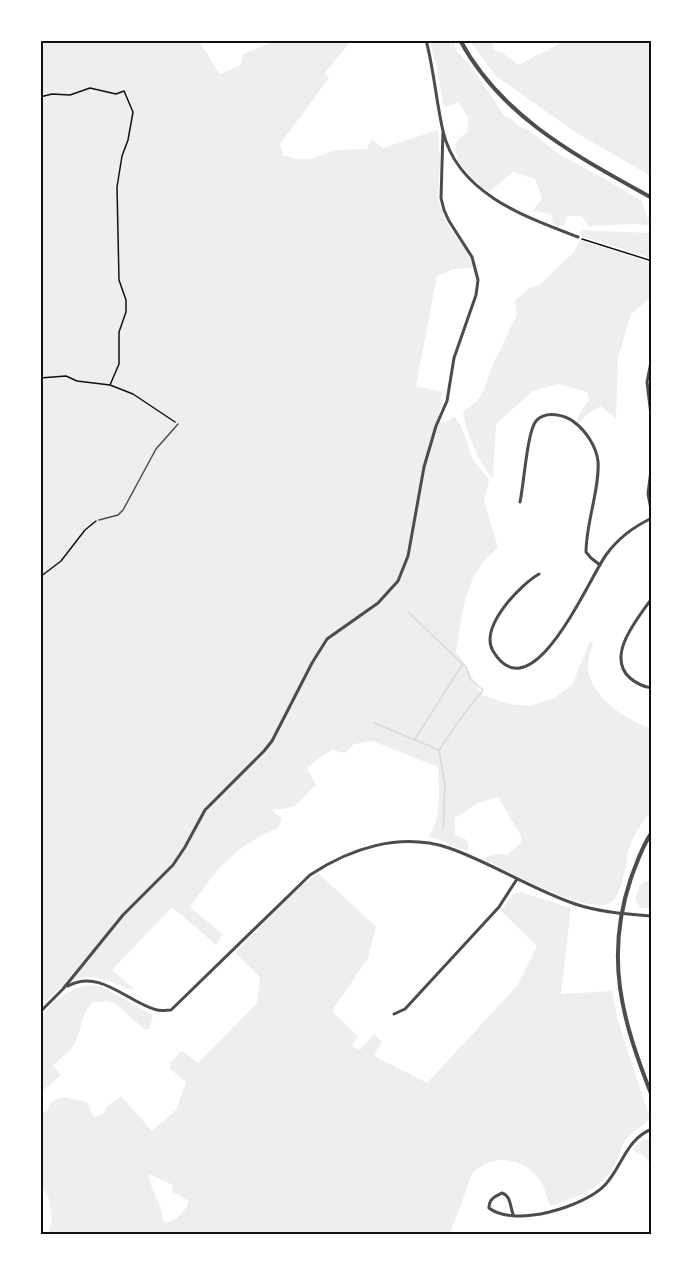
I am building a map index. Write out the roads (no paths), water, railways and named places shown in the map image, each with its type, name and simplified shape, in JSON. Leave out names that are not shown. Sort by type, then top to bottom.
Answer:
[{"type":"street","points":[[40,1012],[63,989],[123,915],[173,865],[205,810],[272,741],[312,663],[327,639],[378,603],[398,581],[406,562],[424,467],[436,426],[447,401],[454,358],[478,288],[472,257],[448,221],[441,198],[443,131],[426,40]]},
{"type":"street","points":[[460,40],[484,77],[522,116],[558,143],[651,198]]},
{"type":"street","points":[[443,131],[459,167],[480,188],[514,211],[578,237]]},
{"type":"street","points":[[651,357],[647,382],[651,423]]},
{"type":"street","points":[[520,502],[531,432],[536,421],[545,415],[567,417],[590,439],[598,461],[586,552],[600,565]]},
{"type":"street","points":[[538,574],[530,579],[494,622],[491,632],[492,648],[501,661],[509,666],[518,668],[531,665],[547,651],[615,544],[626,533],[651,516],[648,494],[651,462]]},
{"type":"street","points":[[651,598],[626,639],[621,656],[623,671],[627,676],[636,683],[651,688]]},
{"type":"street","points":[[651,832],[635,865],[621,913],[617,953],[618,981],[624,1016],[651,1096]]},
{"type":"street","points":[[63,989],[75,982],[96,982],[105,984],[158,1011],[171,1010],[310,874],[335,858],[365,847],[396,842],[447,848],[576,904],[651,916]]},
{"type":"street","points":[[394,1014],[405,1009],[499,907],[517,879]]},
{"type":"street","points":[[513,1214],[509,1199],[502,1193],[489,1202],[489,1208],[495,1213],[519,1216],[578,1203],[603,1187],[614,1174],[630,1145],[651,1129]]},
{"type":"lane","points":[[99,520],[118,515],[123,510],[156,449],[178,424]]},
{"type":"waterway","points":[[408,612],[466,667],[470,679],[483,690],[439,750]]},
{"type":"waterway","points":[[415,739],[462,665]]},
{"type":"waterway","points":[[374,723],[439,750],[445,785],[443,830]]}]
